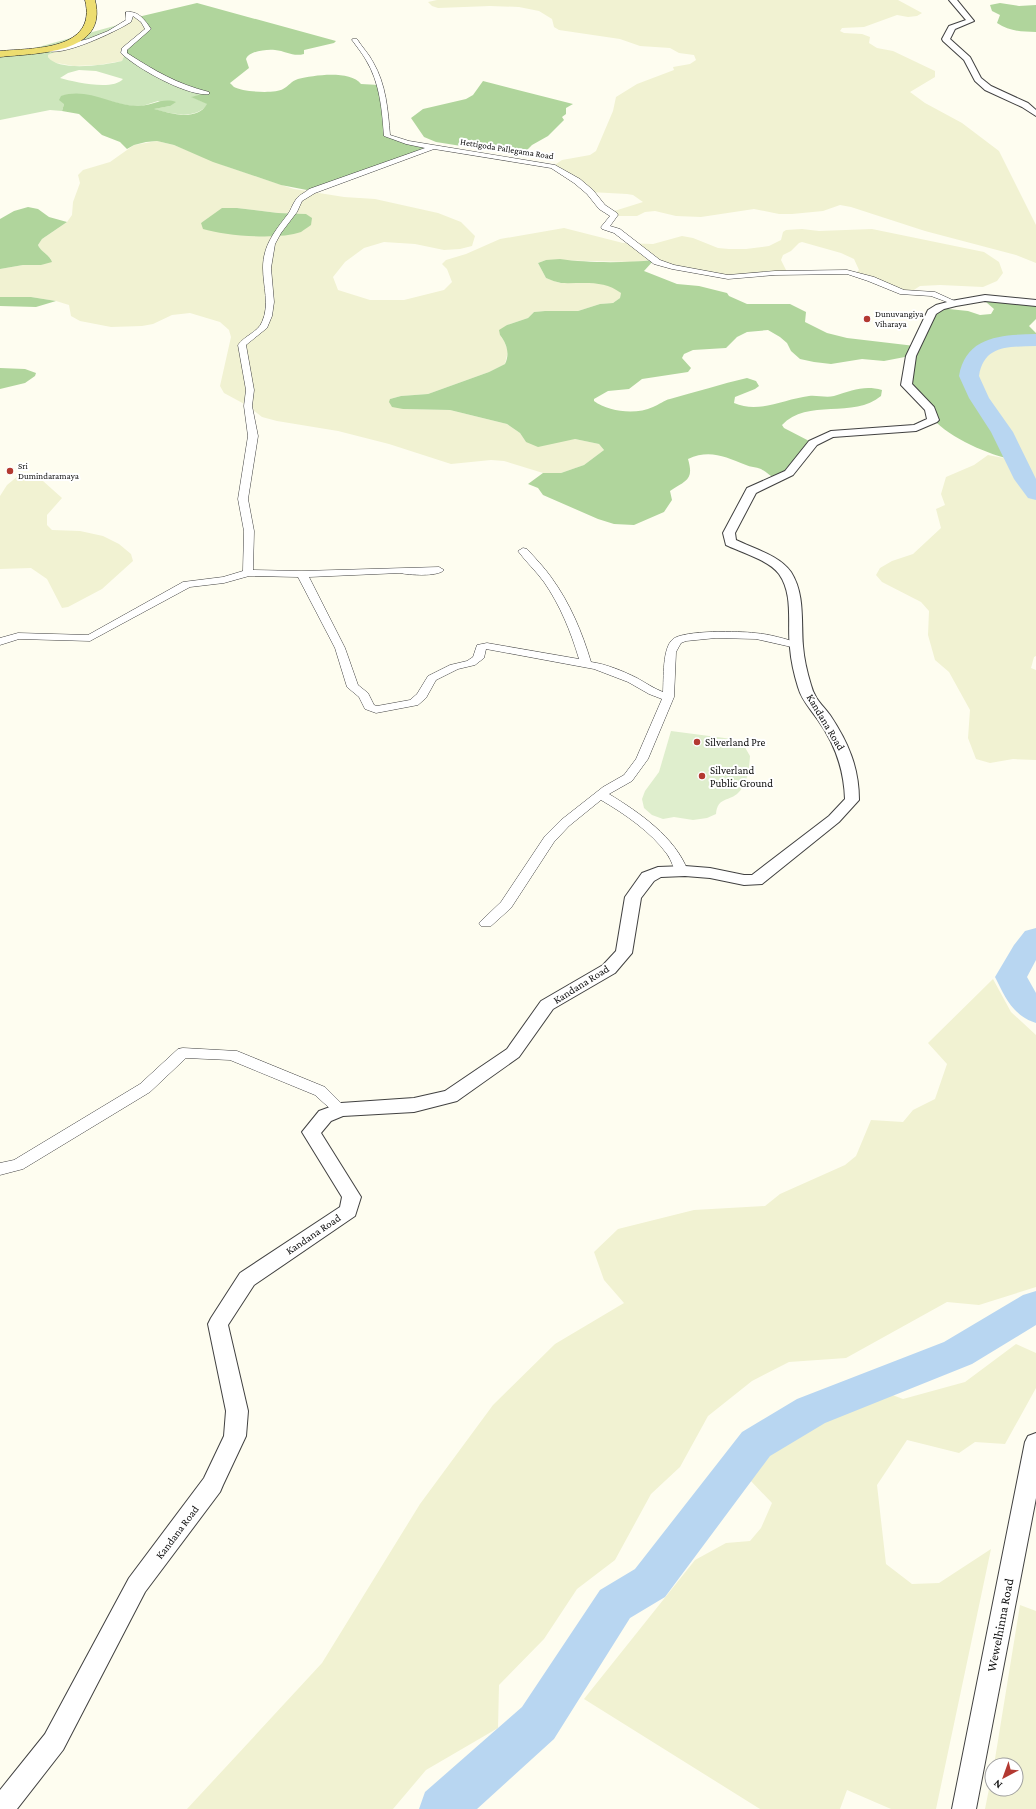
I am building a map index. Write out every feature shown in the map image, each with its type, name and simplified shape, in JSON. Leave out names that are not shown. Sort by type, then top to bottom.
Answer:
[{"type":"main road","points":[[0,54],[48,50],[66,45],[87,31],[90,26],[92,6],[90,0]]},
{"type":"street","points":[[953,0],[970,21],[952,28],[946,39],[967,59],[978,79],[988,88],[1024,104],[1036,114]]},
{"type":"street","points":[[48,50],[67,48],[98,37],[129,20],[130,18],[128,13],[132,13],[143,21],[148,29],[124,49],[124,52],[165,80],[186,89],[207,92]]},
{"type":"street","name":"Hettigoda Pallegama Road","points":[[355,40],[371,63],[380,87],[386,114],[387,136],[408,143],[553,166],[577,181],[590,192],[602,207],[614,215],[605,227],[617,231],[654,260],[664,265],[728,277],[775,273],[848,272],[870,278],[903,292],[932,294],[955,303]]},
{"type":"street","points":[[248,573],[249,532],[243,499],[254,436],[248,406],[250,390],[242,344],[244,340],[263,329],[267,321],[270,294],[267,267],[270,246],[279,228],[293,212],[299,200],[312,191],[434,147]]},
{"type":"street","name":"Kandana Road","points":[[1,1809],[54,1742],[137,1585],[212,1485],[235,1436],[237,1411],[218,1324],[247,1279],[348,1211],[352,1197],[311,1132],[325,1116],[341,1110],[414,1105],[450,1096],[513,1053],[547,1005],[609,969],[624,952],[633,898],[648,877],[658,872],[682,871],[710,873],[744,880],[756,880],[834,819],[852,800],[850,774],[844,751],[819,710],[808,698],[796,645],[797,607],[784,572],[772,563],[730,542],[728,533],[751,491],[789,472],[813,443],[831,434],[916,428],[933,420],[930,409],[906,385],[907,372],[911,356],[932,312],[955,303],[985,298],[1036,303]]},
{"type":"street","points":[[523,552],[547,580],[580,641],[586,663]]},
{"type":"street","points":[[0,642],[18,636],[90,638],[187,584],[224,580],[248,573],[302,574],[439,570]]},
{"type":"street","points":[[302,574],[340,648],[353,687],[364,694],[369,707],[376,710],[414,703],[422,696],[432,678],[454,667],[471,663],[478,658],[481,647],[487,646],[562,661],[586,663],[632,680],[654,692],[668,697]]},
{"type":"street","points":[[486,922],[506,904],[549,839],[565,823],[601,795],[628,778],[642,759],[668,697],[671,652],[680,639],[716,635],[756,636],[796,645]]},
{"type":"street","points":[[601,795],[620,805],[662,840],[678,860],[682,871]]},
{"type":"street","points":[[0,1169],[18,1165],[145,1088],[183,1053],[232,1055],[320,1091],[341,1110]]},
{"type":"street","name":"Wewelhinna Road","points":[[964,1809],[1036,1442]]},
{"type":"green space","points":[[437,0],[898,0],[922,13],[917,16],[908,17],[897,15],[864,27],[842,28],[840,31],[844,33],[862,34],[870,37],[869,43],[877,48],[893,51],[935,71],[935,77],[910,92],[925,103],[962,123],[999,151],[1036,225],[1036,263],[1016,255],[925,231],[851,207],[840,205],[823,211],[792,214],[779,214],[754,209],[701,217],[676,216],[655,211],[645,212],[637,216],[613,216],[611,212],[643,202],[633,195],[590,192],[553,166],[562,160],[590,155],[596,151],[613,111],[616,97],[637,84],[674,70],[673,67],[690,64],[696,60],[694,55],[679,53],[670,48],[640,46],[620,39],[559,30],[554,27],[552,19],[539,11],[519,7],[490,6],[438,8],[432,6],[428,2]]},
{"type":"green space","points":[[197,3],[336,41],[334,43],[304,50],[304,54],[300,55],[272,50],[254,52],[246,59],[249,68],[230,83],[234,87],[251,91],[273,92],[283,89],[298,79],[322,75],[340,75],[356,80],[361,84],[379,85],[387,136],[433,147],[312,191],[281,185],[213,162],[174,145],[157,141],[134,145],[127,149],[120,142],[102,135],[79,114],[62,111],[64,104],[59,100],[61,96],[71,94],[90,95],[118,103],[137,106],[161,101],[171,101],[176,102],[170,106],[154,109],[182,115],[190,115],[202,110],[207,104],[191,97],[206,93],[186,89],[123,52],[147,29],[138,17]]},
{"type":"green space","points":[[1000,3],[1019,6],[1036,5],[1036,32],[1025,32],[1006,28],[997,23],[1000,15],[992,11],[990,5]]},
{"type":"green space","points":[[134,14],[148,29],[125,54],[122,61],[98,65],[74,66],[51,62],[48,57],[48,55],[57,50],[125,23]]},
{"type":"green space","points":[[125,23],[106,32],[67,46],[48,55],[48,57],[53,62],[62,65],[83,66],[122,61],[125,54],[207,93],[192,97],[208,104],[196,113],[174,114],[153,109],[170,106],[158,101],[139,107],[106,100],[64,104],[62,111],[50,110],[0,120],[0,54],[24,51]],"holes":[[[79,70],[96,71],[123,79],[118,83],[102,85],[74,82],[60,78],[68,73]]]},
{"type":"green space","points":[[483,81],[573,104],[566,108],[566,114],[562,117],[564,120],[548,136],[532,145],[526,151],[511,154],[436,142],[424,137],[411,118],[423,109],[466,99],[473,95]]},
{"type":"green space","points":[[157,141],[174,145],[228,167],[294,189],[344,197],[375,199],[438,213],[461,222],[475,236],[472,246],[460,249],[444,250],[415,244],[384,242],[364,248],[345,262],[333,277],[338,290],[370,300],[404,300],[444,290],[452,282],[447,269],[442,264],[446,260],[466,254],[500,239],[564,228],[623,243],[653,244],[682,236],[693,238],[718,248],[729,249],[746,249],[769,246],[781,240],[783,232],[786,230],[802,229],[819,231],[872,229],[984,252],[999,262],[1003,273],[997,281],[983,287],[940,285],[920,286],[909,293],[855,274],[859,270],[854,259],[841,253],[802,242],[791,251],[783,255],[781,260],[787,272],[717,276],[654,260],[632,262],[546,260],[538,263],[546,278],[560,283],[598,283],[613,286],[621,293],[620,298],[613,303],[600,304],[578,311],[534,312],[528,318],[507,325],[500,335],[508,351],[505,364],[489,372],[428,394],[401,396],[390,399],[403,409],[450,410],[507,424],[520,433],[526,442],[575,439],[599,444],[604,450],[584,465],[561,473],[543,473],[504,461],[491,460],[451,464],[389,444],[338,431],[277,421],[262,417],[248,406],[224,393],[220,386],[231,337],[229,330],[220,322],[190,313],[172,315],[153,324],[142,326],[111,327],[80,321],[71,316],[69,305],[56,301],[31,297],[0,297],[0,269],[23,265],[41,265],[51,259],[41,250],[38,245],[42,239],[67,222],[72,215],[73,202],[80,183],[78,175],[83,170],[110,162],[134,145]],"holes":[[[237,208],[278,213],[306,214],[201,223]]]},
{"type":"green space","points":[[28,207],[38,209],[49,217],[67,222],[42,239],[38,245],[52,262],[41,265],[23,265],[0,269],[0,219],[14,211]]},
{"type":"green space","points":[[222,208],[306,214],[312,218],[311,225],[301,232],[280,236],[224,234],[203,229],[201,223]]},
{"type":"green space","points":[[560,259],[607,262],[654,260],[644,271],[677,284],[699,286],[727,293],[729,296],[747,304],[790,304],[806,312],[805,322],[827,333],[847,338],[915,346],[939,308],[968,311],[980,315],[991,314],[994,309],[986,302],[985,298],[1036,303],[1036,319],[1029,326],[1036,333],[1036,340],[1004,341],[985,346],[974,356],[969,376],[975,391],[1003,433],[1014,460],[1004,458],[970,445],[949,433],[933,419],[906,385],[910,356],[884,361],[862,359],[831,364],[814,362],[800,359],[791,351],[787,343],[768,330],[747,332],[737,337],[726,348],[693,350],[684,354],[682,358],[691,368],[688,372],[642,379],[629,389],[608,391],[594,399],[594,401],[607,408],[615,410],[631,412],[639,411],[653,407],[668,400],[747,378],[756,381],[759,386],[735,397],[734,403],[743,406],[753,407],[772,405],[809,396],[831,397],[863,388],[882,390],[881,396],[870,403],[858,406],[804,412],[792,417],[782,425],[784,428],[813,443],[776,480],[761,469],[717,455],[710,454],[688,459],[690,471],[688,479],[670,491],[672,500],[664,512],[634,525],[614,524],[598,519],[543,495],[538,488],[528,484],[543,473],[561,473],[584,465],[604,450],[599,444],[575,439],[538,447],[526,442],[520,433],[507,424],[450,410],[403,409],[392,407],[389,402],[390,399],[401,396],[428,394],[489,372],[505,364],[507,360],[507,349],[499,330],[507,325],[528,318],[534,312],[578,311],[600,304],[613,303],[620,298],[621,293],[600,284],[561,283],[546,278],[538,263],[546,260]]},
{"type":"green space","points":[[0,297],[31,297],[56,301],[36,307],[0,306]]},
{"type":"green space","points":[[1036,340],[1036,656],[1034,657],[1031,668],[1036,670],[1036,760],[1013,759],[990,763],[976,759],[968,738],[970,710],[949,672],[935,660],[928,635],[929,611],[921,602],[882,582],[876,575],[880,568],[892,561],[913,554],[941,528],[936,509],[945,505],[941,494],[946,477],[974,465],[988,455],[1014,460],[1003,433],[975,391],[969,376],[974,356],[985,346],[1004,341]]},
{"type":"green space","points":[[0,368],[25,369],[36,373],[35,376],[25,383],[0,389]]},
{"type":"green space","points":[[18,476],[29,476],[43,481],[62,498],[47,515],[47,525],[52,530],[80,531],[103,536],[119,544],[131,554],[133,561],[102,589],[68,607],[62,608],[47,579],[31,568],[0,569],[0,496],[7,485]]},
{"type":"green space","name":"Silverland Public Ground","points":[[671,731],[732,739],[743,744],[750,756],[744,786],[737,794],[721,802],[716,814],[707,818],[693,820],[674,817],[663,819],[652,815],[644,808],[642,799],[645,791],[659,772]]},
{"type":"green space","points":[[993,979],[1011,1012],[1036,1035],[1036,1287],[979,1305],[947,1302],[846,1358],[789,1362],[752,1381],[708,1416],[680,1467],[651,1494],[615,1560],[577,1589],[544,1639],[499,1685],[498,1728],[426,1770],[393,1809],[187,1809],[322,1663],[420,1504],[493,1405],[555,1344],[624,1303],[604,1280],[594,1252],[618,1229],[694,1210],[765,1206],[780,1194],[845,1165],[856,1156],[871,1120],[903,1122],[913,1110],[935,1099],[947,1064],[928,1043]]},
{"type":"green space","points":[[1016,1344],[1036,1353],[1036,1388],[1005,1444],[975,1442],[959,1453],[907,1440],[877,1485],[886,1564],[912,1584],[939,1583],[991,1549],[936,1809],[891,1809],[847,1790],[840,1809],[760,1809],[584,1699],[695,1560],[726,1543],[750,1541],[761,1528],[772,1503],[748,1478],[768,1454],[838,1412],[887,1393],[903,1399],[965,1382]]},
{"type":"green space","points":[[1020,1605],[1036,1611],[1036,1809],[985,1809],[987,1797],[1024,1797],[1024,1757],[995,1757]]},
{"type":"waterway","points":[[1036,340],[1007,341],[989,346],[982,350],[976,357],[969,376],[971,384],[979,398],[1002,432],[1025,479],[1036,493]]},
{"type":"waterway","points":[[1036,938],[1025,952],[1011,977],[1020,996],[1036,1012]]},
{"type":"waterway","points":[[442,1809],[538,1723],[615,1604],[650,1583],[756,1444],[811,1411],[958,1353],[1036,1306]]},
{"type":"place","name":"Dunuvangiya Viharaya","points":[[867,319]]},
{"type":"place","name":"Sri Dumindaramaya","points":[[10,471]]},
{"type":"place","name":"Silverland Pre","points":[[697,742]]},
{"type":"place","name":"Silverland Public Ground","points":[[702,776]]}]
